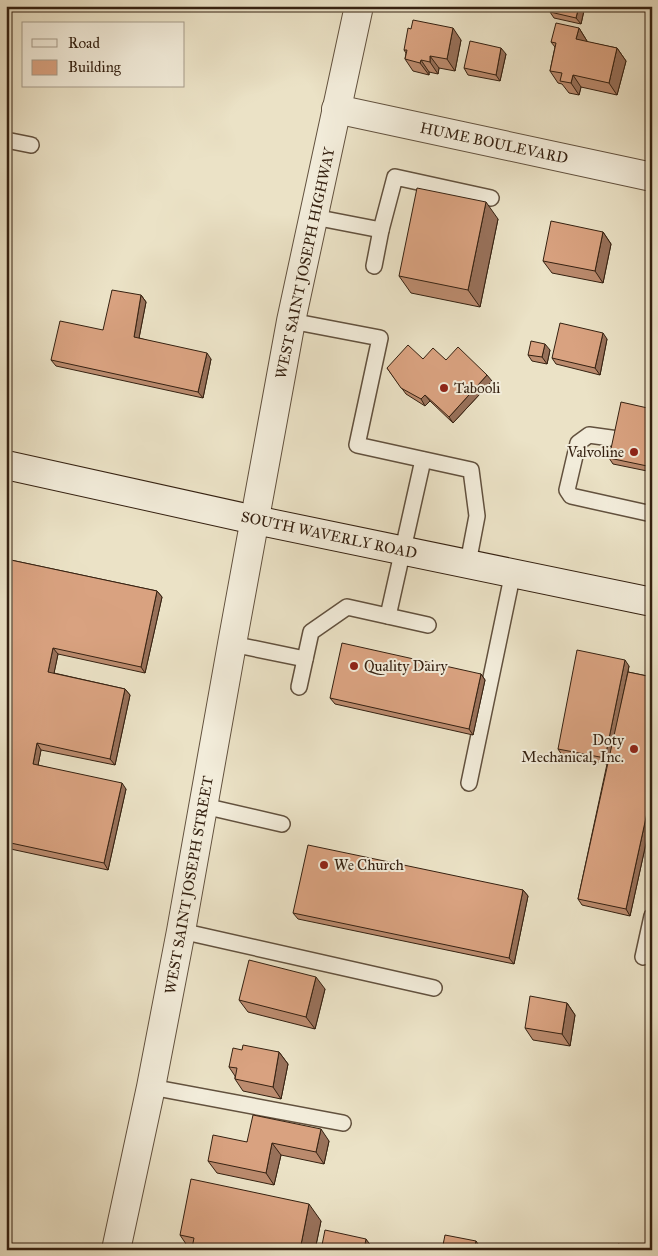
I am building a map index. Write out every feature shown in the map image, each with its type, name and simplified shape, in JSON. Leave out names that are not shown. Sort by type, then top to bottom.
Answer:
[{"type":"street","name":"WEST SAINT JOSEPH HIGHWAY","points":[[255,520],[291,321],[358,6]]},
{"type":"street","name":"HUME BOULEVARD","points":[[336,109],[652,177]]},
{"type":"street","name":"SOUTH WAVERLY ROAD","points":[[6,464],[255,520],[652,602]]},
{"type":"street","name":"WEST SAINT JOSEPH STREET","points":[[123,1246],[255,520]]},
{"type":"lane","points":[[6,140],[31,145]]},
{"type":"lane","points":[[374,266],[395,177],[491,198]]},
{"type":"lane","points":[[314,217],[381,230]]},
{"type":"lane","points":[[291,321],[380,338],[357,445],[471,470],[477,516],[468,563]]},
{"type":"lane","points":[[618,439],[589,435],[578,443],[567,490],[572,496],[652,514]]},
{"type":"lane","points":[[388,616],[423,460]]},
{"type":"lane","points":[[468,783],[513,572]]},
{"type":"lane","points":[[299,687],[310,632],[347,607],[428,625]]},
{"type":"lane","points":[[232,644],[305,660]]},
{"type":"lane","points":[[204,806],[282,824]]},
{"type":"lane","points":[[643,957],[652,916]]},
{"type":"lane","points":[[181,931],[434,988]]},
{"type":"lane","points":[[151,1087],[343,1123]]},
{"type":"building","points":[[551,6],[579,6],[576,18],[550,12]]},
{"type":"building","points":[[413,20],[453,28],[447,59],[430,56],[430,62],[421,60],[420,63],[405,59],[407,50],[404,50],[408,28],[411,29]]},
{"type":"building","points":[[556,23],[579,28],[576,39],[617,48],[609,83],[573,75],[571,83],[560,81],[562,73],[550,71],[556,43],[551,42]]},
{"type":"building","points":[[470,41],[501,48],[496,75],[464,68]]},
{"type":"building","points":[[417,188],[486,202],[468,290],[399,276]]},
{"type":"building","points":[[551,221],[603,232],[595,271],[543,261]]},
{"type":"building","points":[[112,290],[141,295],[134,337],[207,353],[198,392],[51,360],[60,321],[103,330]]},
{"type":"building","points":[[560,323],[603,333],[595,368],[552,358]]},
{"type":"building","points":[[531,341],[545,344],[542,357],[528,355]]},
{"type":"building","name":"Tabooli","points":[[408,345],[423,359],[433,348],[446,360],[458,347],[487,375],[449,417],[425,395],[421,399],[401,388],[387,368]]},
{"type":"building","name":"Valvoline","points":[[621,402],[652,409],[652,467],[609,458]]},
{"type":"building","points":[[6,559],[157,591],[141,667],[53,648],[48,672],[125,689],[110,759],[37,743],[33,764],[122,783],[104,863],[6,842]]},
{"type":"building","points":[[342,643],[481,674],[469,729],[330,698]]},
{"type":"building","points":[[577,650],[625,660],[605,758],[558,749]]},
{"type":"building","name":"Doty Mechanical, Inc.","points":[[628,672],[652,677],[652,790],[626,909],[578,899]]},
{"type":"building","points":[[308,845],[523,890],[509,958],[293,913]]},
{"type":"building","points":[[249,960],[316,977],[306,1017],[239,1000]]},
{"type":"building","points":[[530,996],[567,1003],[562,1034],[525,1028]]},
{"type":"building","points":[[243,1045],[279,1052],[273,1087],[235,1079],[237,1068],[229,1067],[233,1048],[242,1050]]},
{"type":"building","points":[[253,1115],[321,1129],[316,1152],[272,1143],[266,1173],[208,1161],[213,1135],[247,1142]]},
{"type":"building","points":[[191,1179],[309,1204],[300,1250],[199,1250],[192,1248],[194,1238],[180,1235]]},
{"type":"building","points":[[325,1230],[366,1239],[364,1250],[321,1250]]},
{"type":"building","points":[[445,1235],[476,1241],[474,1250],[442,1250]]},
{"type":"building","points":[[618,1244],[645,1250],[617,1250]]},
{"type":"place","name":"Tabooli","points":[[444,388]]},
{"type":"place","name":"Valvoline","points":[[634,452]]},
{"type":"place","name":"Quality Dairy","points":[[354,666]]},
{"type":"place","name":"Doty Mechanical, Inc.","points":[[634,749]]},
{"type":"place","name":"We Church","points":[[324,865]]}]
